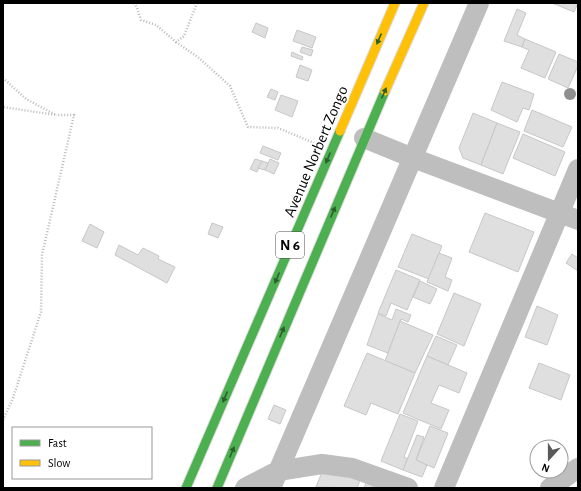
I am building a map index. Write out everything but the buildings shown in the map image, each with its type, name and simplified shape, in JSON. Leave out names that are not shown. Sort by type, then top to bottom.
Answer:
[{"type":"main road","name":"Avenue Norbert Zongo","points":[[186,488],[395,3]]},
{"type":"main road","name":"N 6","points":[[217,488],[364,138],[424,3]]},
{"type":"street","points":[[274,480],[479,3]]},
{"type":"street","points":[[364,138],[578,220]]},
{"type":"street","points":[[444,488],[578,169]]},
{"type":"street","points":[[245,488],[322,464],[352,468],[408,488]]},
{"type":"street","points":[[550,488],[578,468]]},
{"type":"path","points":[[134,3],[141,20],[156,25],[176,42],[199,58],[230,86],[248,127],[278,128],[332,150]]},
{"type":"path","points":[[176,42],[184,36],[197,3]]},
{"type":"path","points":[[3,78],[26,99],[56,114]]},
{"type":"path","points":[[3,107],[74,115],[42,255],[41,312],[13,398],[3,420]]},
{"type":"traffic: fast","points":[[217,488],[385,91]]},
{"type":"traffic: fast","points":[[186,488],[340,131]]},
{"type":"traffic: slow","points":[[340,131],[395,3]]},
{"type":"traffic: slow","points":[[385,91],[424,3]]}]
